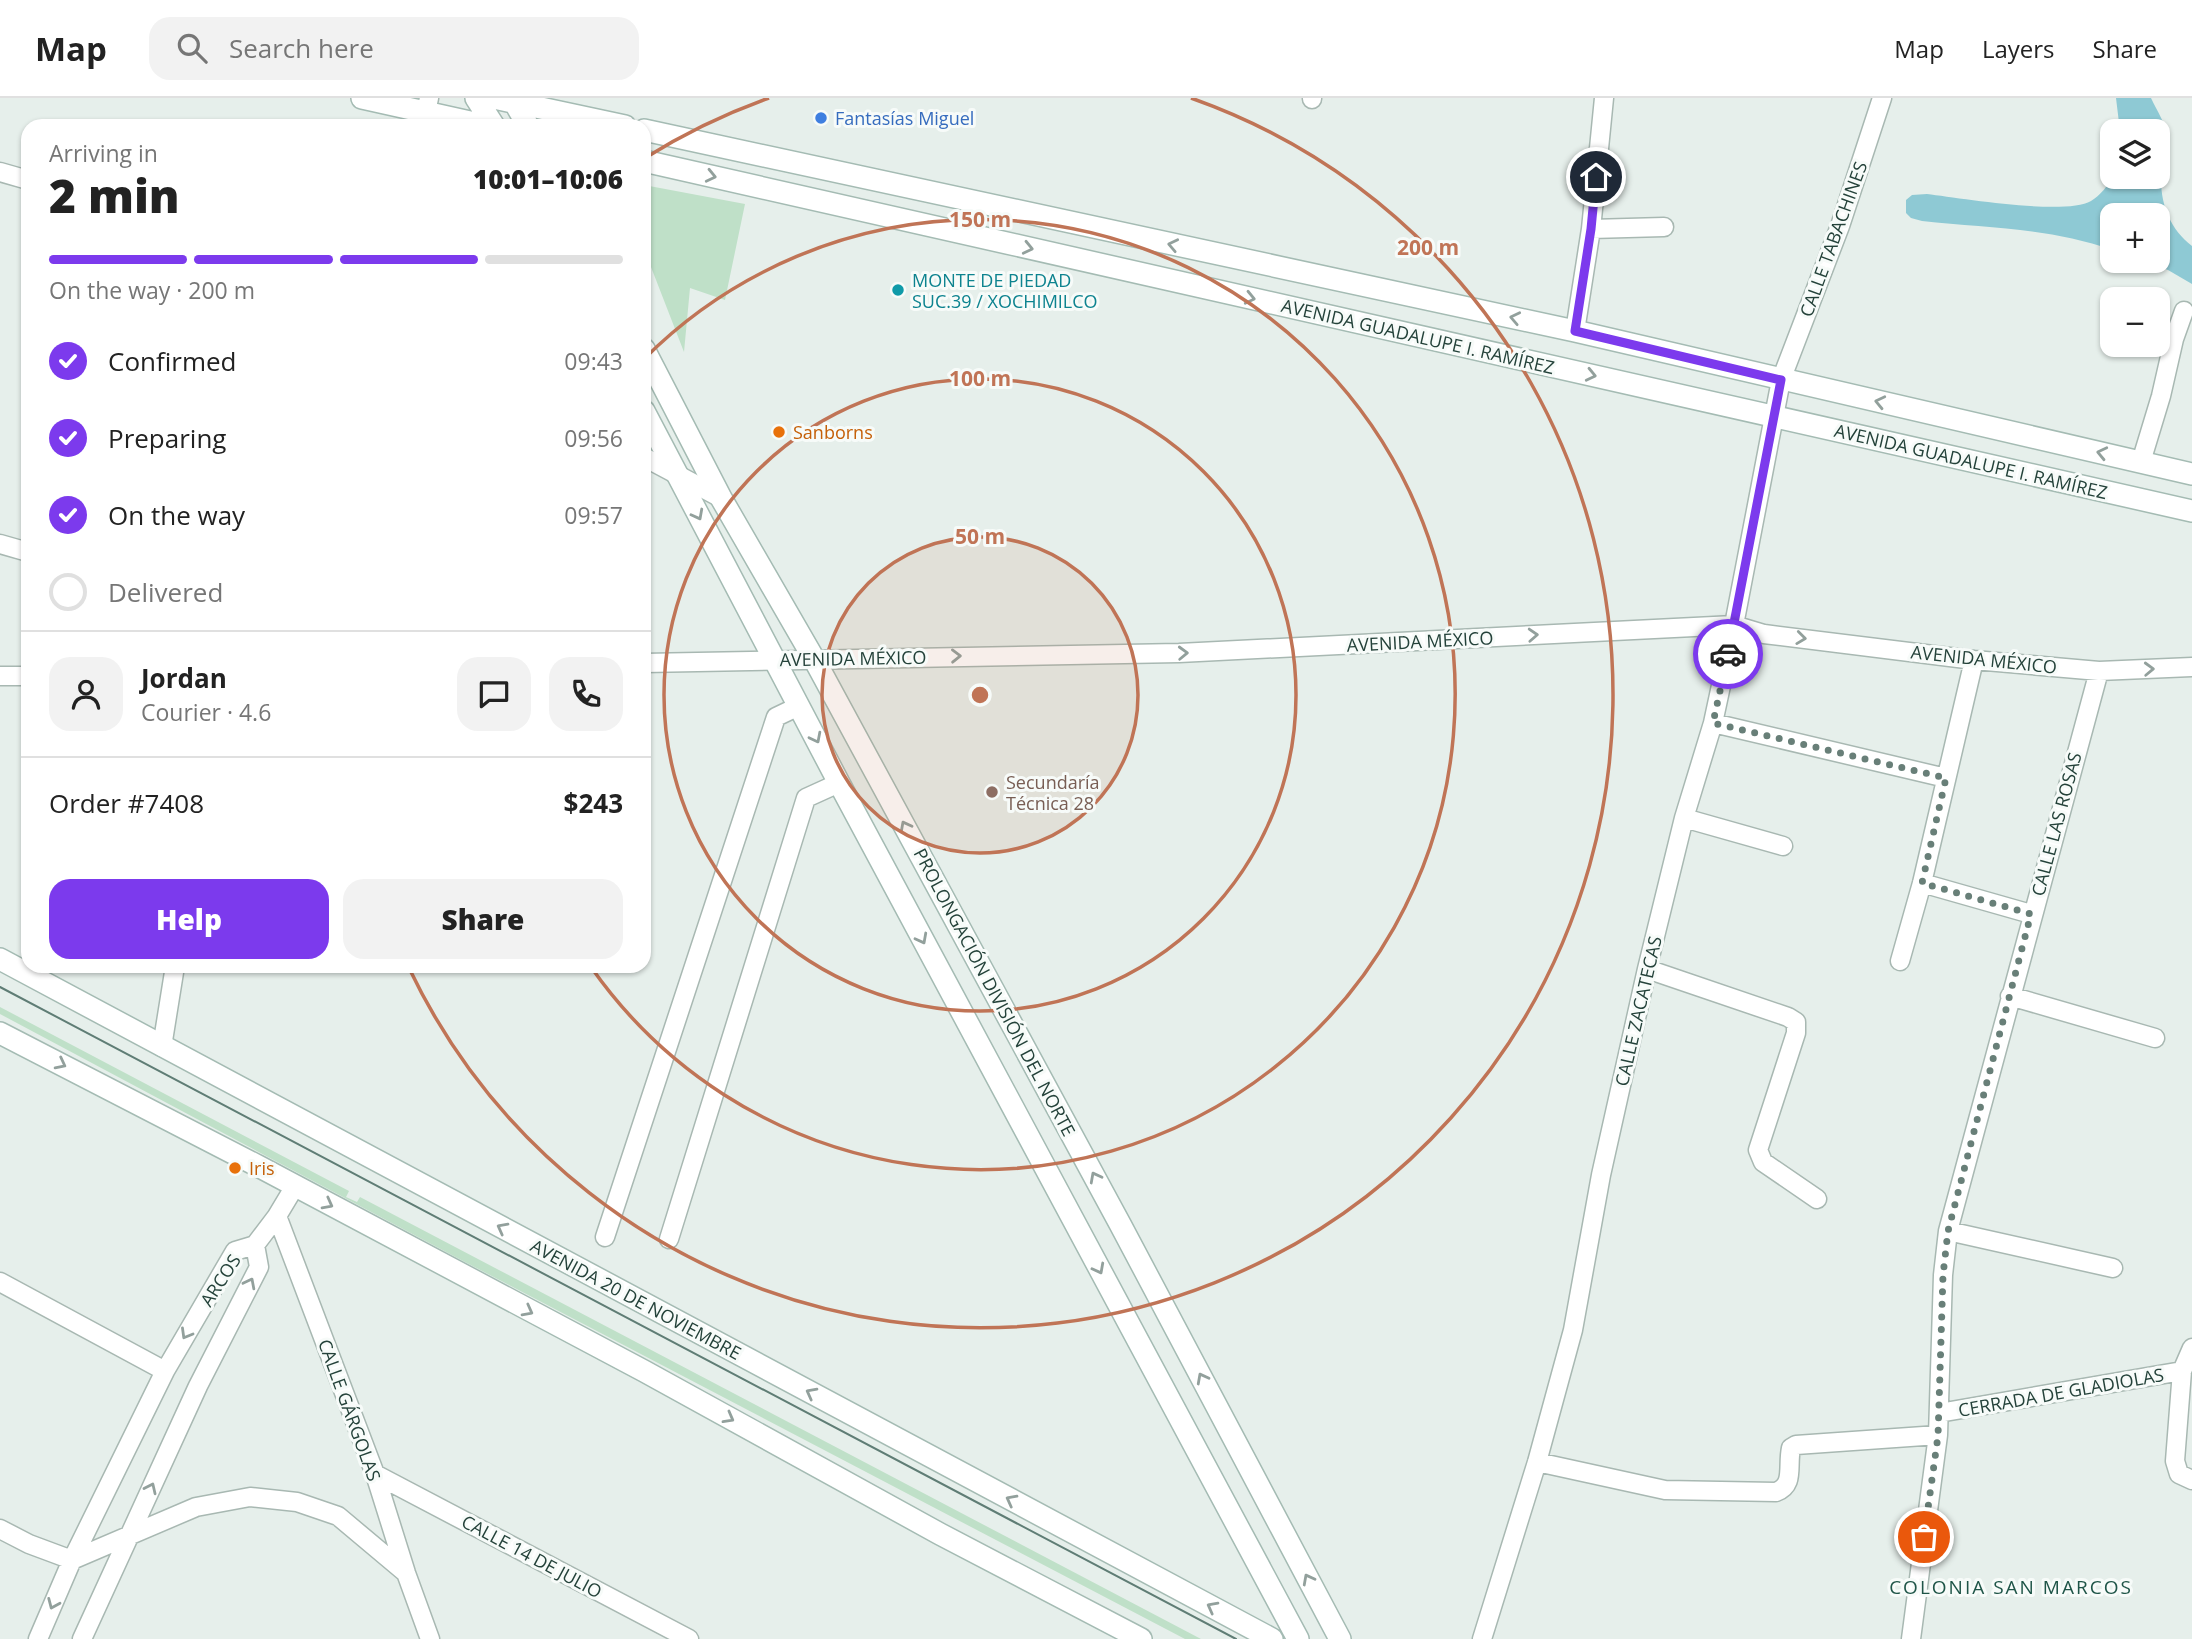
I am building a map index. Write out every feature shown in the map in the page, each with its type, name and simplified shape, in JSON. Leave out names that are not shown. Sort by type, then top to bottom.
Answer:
[{"type":"main road","points":[[362,98],[451,119]]},
{"type":"main road","points":[[475,98],[489,119]]},
{"type":"main road","points":[[507,99],[594,119]]},
{"type":"main road","points":[[507,99],[523,119]]},
{"type":"main road","name":"AVENIDA GUADALUPE I. RAMÍREZ","points":[[651,132],[1575,331],[2192,474]]},
{"type":"main road","name":"AVENIDA GUADALUPE I. RAMÍREZ","points":[[651,163],[2192,511]]},
{"type":"main road","name":"PROLONGACIÓN DIVISIÓN DEL NORTE","points":[[651,362],[722,498],[814,659],[1114,1212],[1340,1639]]},
{"type":"main road","points":[[651,425],[839,783],[1298,1639]]},
{"type":"main road","name":"AVENIDA 20 DE NOVIEMBRE","points":[[0,959],[21,970]]},
{"type":"main road","name":"AVENIDA 20 DE NOVIEMBRE","points":[[26,973],[1272,1639]]},
{"type":"main road","points":[[0,1033],[644,1371],[940,1534],[1141,1639]]},
{"type":"street","points":[[1575,331],[1591,229],[1604,98]]},
{"type":"street","name":"CALLE TABACHINES","points":[[1781,380],[1840,226],[1882,98]]},
{"type":"street","points":[[0,172],[21,178]]},
{"type":"street","points":[[1591,229],[1664,227]]},
{"type":"street","points":[[2141,462],[2184,311]]},
{"type":"street","name":"CALLE ZACATECAS","points":[[1482,1639],[1537,1462],[1573,1330],[1601,1175],[1647,969],[1684,818],[1713,723],[1781,380]]},
{"type":"street","points":[[651,461],[722,498]]},
{"type":"street","points":[[0,544],[21,550]]},
{"type":"street","name":"AVENIDA MÉXICO","points":[[651,663],[1179,653],[1734,625],[1764,634],[1974,660],[2099,671],[2192,667]]},
{"type":"street","points":[[1900,961],[1922,883],[1974,660]]},
{"type":"street","name":"CALLE LAS ROSAS","points":[[1910,1639],[1938,1436],[1943,1275],[1948,1231],[2031,914],[2099,671]]},
{"type":"street","points":[[0,676],[21,676]]},
{"type":"street","points":[[605,1237],[776,717],[799,706]]},
{"type":"street","points":[[1713,723],[1946,778]]},
{"type":"street","points":[[669,1239],[806,798],[839,783]]},
{"type":"street","points":[[1684,818],[1783,846]]},
{"type":"street","points":[[1922,883],[2031,914]]},
{"type":"street","points":[[1647,969],[1796,1022],[1796,1033],[1758,1150],[1763,1162],[1817,1199]]},
{"type":"street","points":[[162,1047],[174,973]]},
{"type":"street","points":[[2010,996],[2155,1038]]},
{"type":"street","points":[[255,1245],[295,1186]]},
{"type":"street","name":"CALLE GÁRGOLAS","points":[[277,1216],[375,1474],[430,1639]]},
{"type":"street","points":[[1948,1231],[2113,1268]]},
{"type":"street","name":"ARCOS","points":[[38,1639],[72,1560],[165,1371],[235,1251],[255,1245],[259,1267],[198,1387],[82,1639]]},
{"type":"street","points":[[0,1282],[165,1371]]},
{"type":"street","points":[[2185,1477],[2175,1461],[2182,1371],[2192,1348]]},
{"type":"street","name":"CERRADA DE GLADIOLAS","points":[[1939,1413],[2182,1371]]},
{"type":"street","points":[[1537,1462],[1665,1490],[1776,1492],[1786,1489],[1788,1485],[1789,1458],[1791,1448],[1796,1445],[1938,1436]]},
{"type":"street","name":"CALLE 14 DE JULIO","points":[[375,1474],[689,1639]]},
{"type":"street","points":[[0,1529],[29,1544],[72,1560],[195,1507],[250,1497],[297,1502],[338,1516],[406,1573]]},
{"type":"green space","points":[[651,186],[745,204],[725,300],[690,288],[684,352],[651,267]]},
{"type":"green space","points":[[0,1007],[349,1191],[346,1197],[357,1202],[360,1197],[1201,1639],[1185,1639],[465,1262],[0,1014]]},
{"type":"water","points":[[2116,98],[2151,98],[2162,119],[2119,119]]},
{"type":"water","points":[[2104,189],[2161,189],[2164,203],[2100,203],[2100,246],[2042,233],[1922,221],[1911,218],[1906,213],[1906,200],[1912,195],[1927,194],[2012,205],[2059,207],[2091,201]]},
{"type":"water","points":[[2170,221],[2192,246],[2192,284],[2170,271]]},
{"type":"tram line","points":[[0,987],[1236,1639]]},
{"type":"way so far","points":[[1728,654],[1713,723],[1946,778],[1922,883],[2031,914],[1948,1231],[1943,1275],[1938,1436],[1924,1537]]},
{"type":"place","name":"Fantasías Miguel","points":[[821,118]]},
{"type":"place","name":"MONTE DE PIEDAD SUC.39 / XOCHIMILCO","points":[[898,290]]},
{"type":"place","name":"Sanborns","points":[[779,432]]},
{"type":"place","name":"Secundaría Técnica 28","points":[[992,792]]},
{"type":"place","name":"Iris","points":[[235,1168]]},
{"type":"district","name":"COLONIA SAN MARCOS","points":[[2011,1587]]},
{"type":"route","points":[[1596,177],[1575,331],[1781,380],[1728,654]]}]
